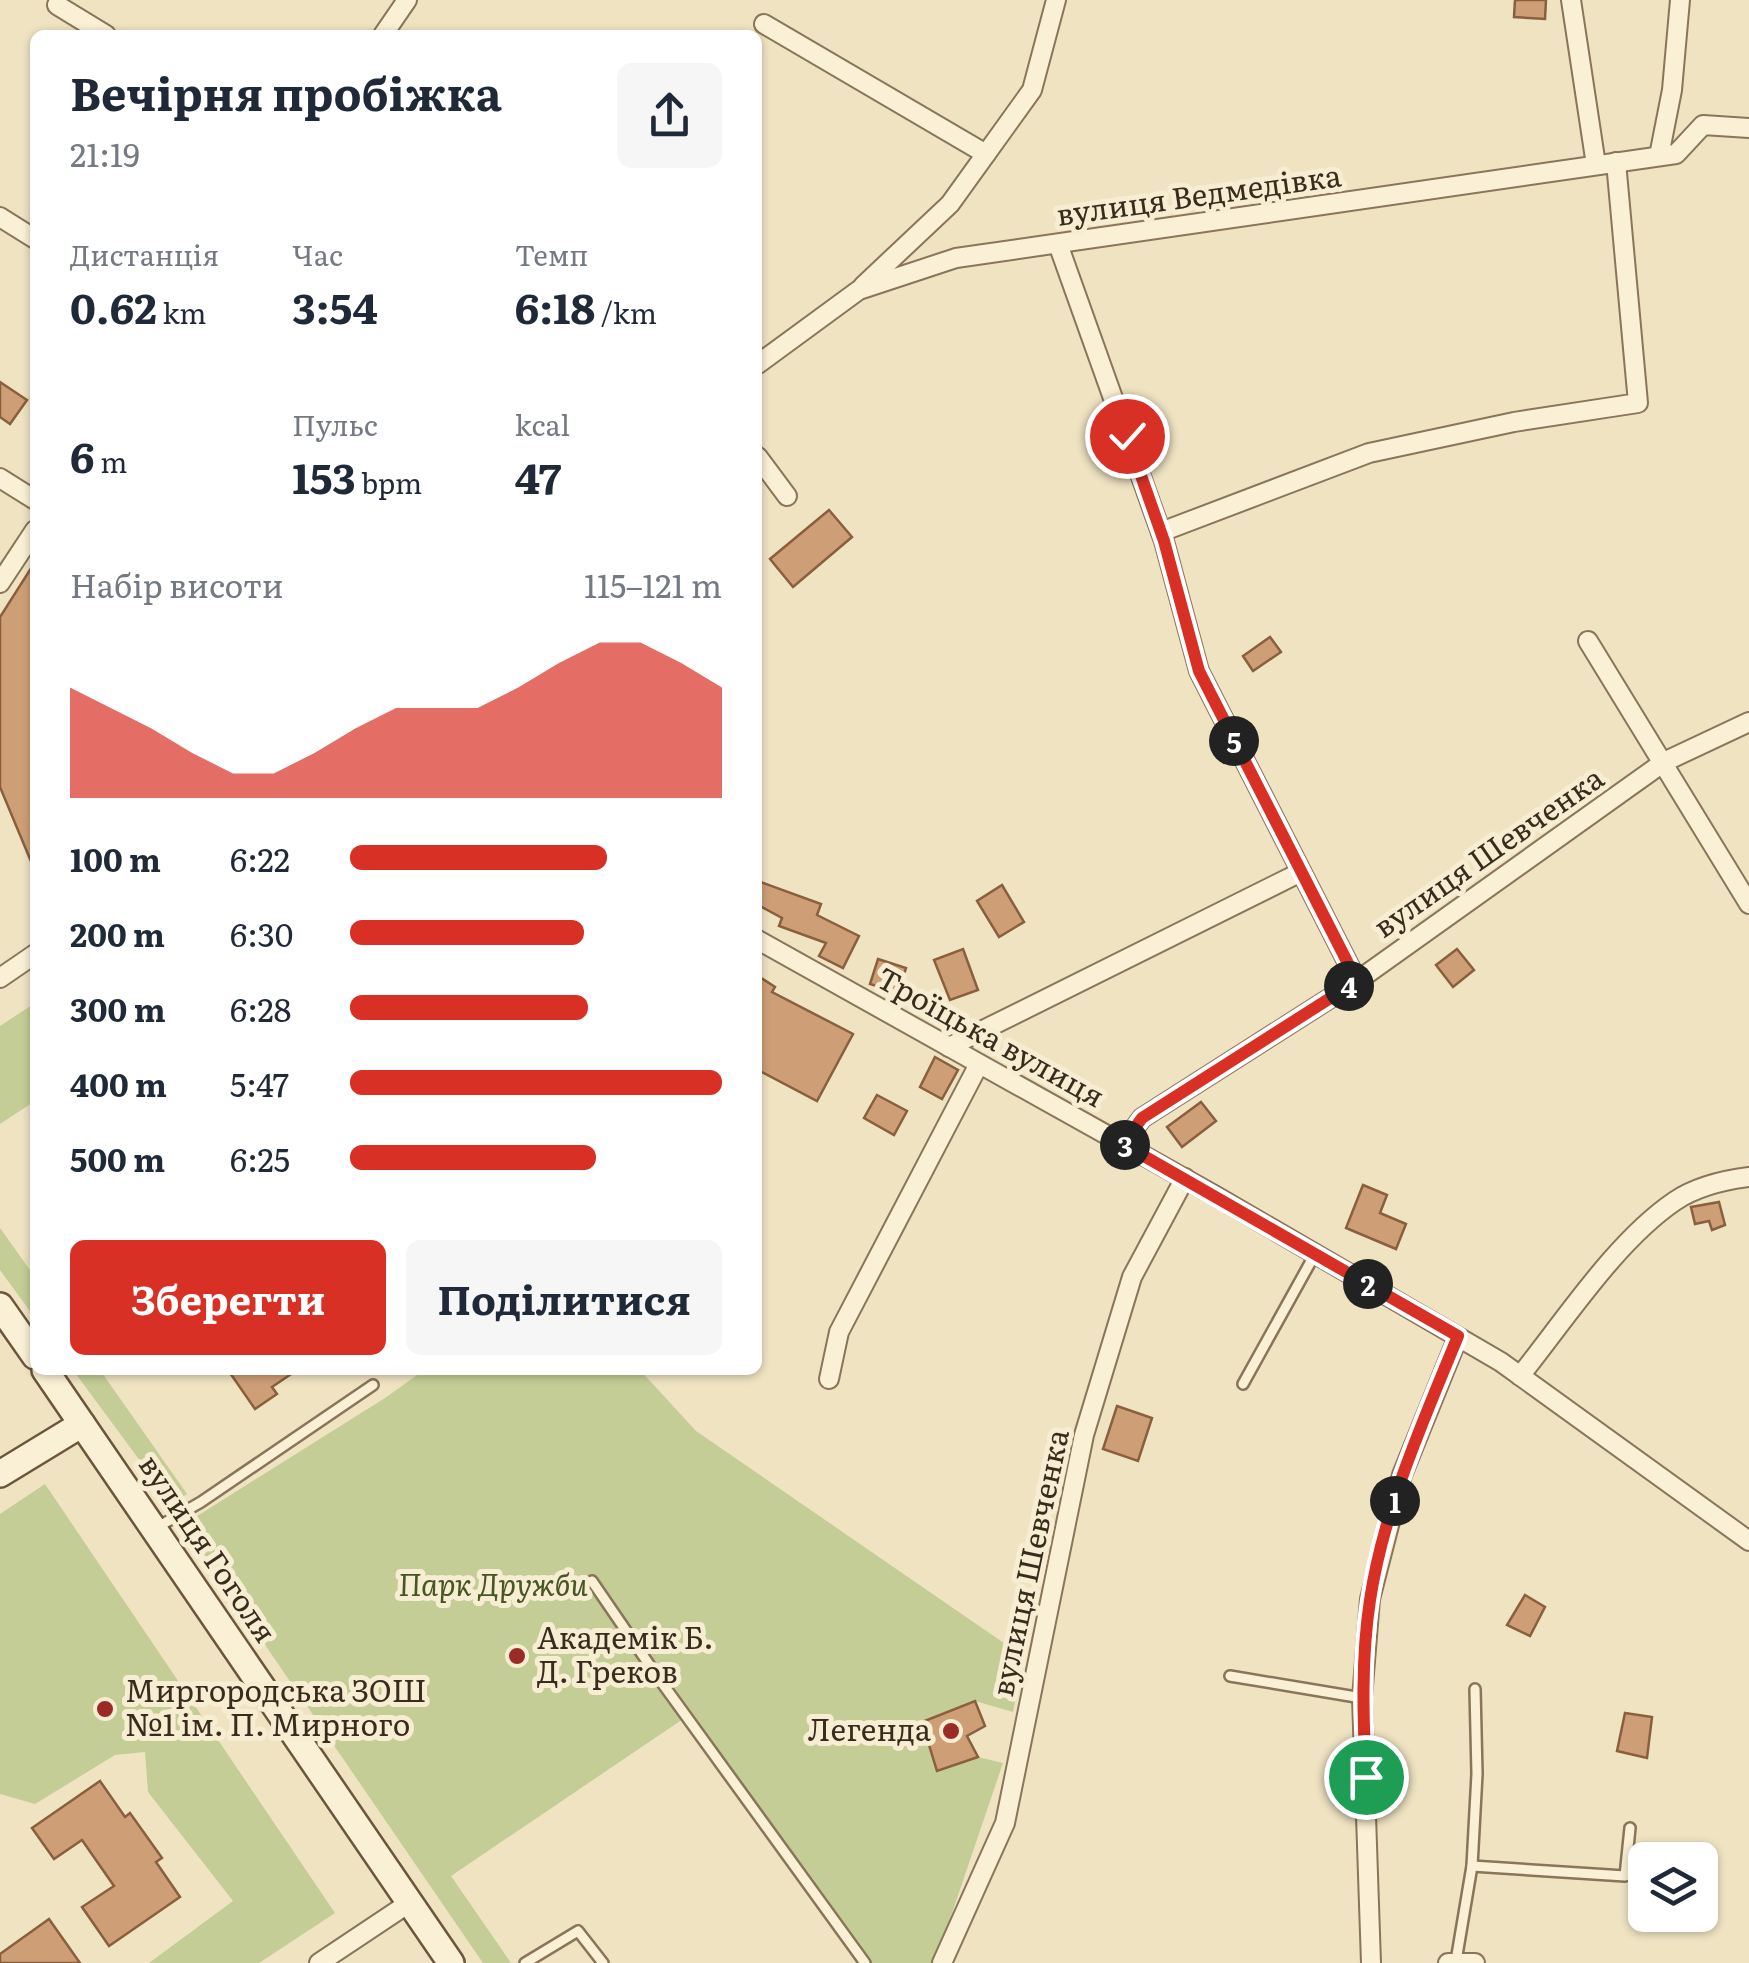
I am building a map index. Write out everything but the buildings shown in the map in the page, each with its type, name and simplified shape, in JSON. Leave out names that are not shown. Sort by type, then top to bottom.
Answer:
[{"type":"street","points":[[386,30],[408,0]]},
{"type":"street","points":[[859,290],[950,204],[1032,90],[1056,0]]},
{"type":"street","points":[[1572,0],[1596,166]]},
{"type":"street","points":[[1667,155],[1680,0]]},
{"type":"street","points":[[58,4],[98,30]]},
{"type":"street","points":[[764,24],[986,154]]},
{"type":"street","points":[[1667,155],[1703,125],[1749,128]]},
{"type":"street","name":"вулиця Ведмедівка","points":[[762,361],[859,290],[956,258],[1667,155]]},
{"type":"street","points":[[1161,532],[1369,453],[1514,422],[1638,402],[1616,162]]},
{"type":"street","points":[[0,217],[30,236]]},
{"type":"street","points":[[1058,244],[1161,532],[1199,671],[1357,981]]},
{"type":"street","points":[[762,463],[786,496]]},
{"type":"street","points":[[0,478],[30,497]]},
{"type":"street","points":[[0,583],[30,538]]},
{"type":"street","points":[[1588,640],[1749,904]]},
{"type":"street","name":"вулиця Шевченка","points":[[1123,1144],[1142,1118],[1357,981],[1664,762],[1749,722]]},
{"type":"street","points":[[950,1047],[1302,872]]},
{"type":"street","name":"Троїцька вулиця","points":[[762,942],[1185,1178],[1458,1336],[1520,1376],[1749,1542]]},
{"type":"street","points":[[0,978],[30,957]]},
{"type":"street","points":[[829,1379],[839,1332],[979,1064]]},
{"type":"street","points":[[1520,1376],[1636,1232],[1678,1199],[1726,1180],[1749,1177]]},
{"type":"street","name":"вулиця Шевченка","points":[[942,1963],[1005,1822],[1084,1435],[1132,1278],[1185,1178]]},
{"type":"street","points":[[0,1306],[30,1349]]},
{"type":"street","points":[[1371,1963],[1362,1698],[1370,1598],[1402,1475],[1458,1336]]},
{"type":"street","name":"вулиця Гоголя","points":[[48,1375],[451,1963]]},
{"type":"street","points":[[0,1474],[82,1424]]},
{"type":"street","points":[[318,1963],[409,1903]]},
{"type":"lane","points":[[1244,1384],[1315,1254]]},
{"type":"lane","points":[[154,1529],[201,1502],[373,1385]]},
{"type":"lane","points":[[592,1582],[865,1963]]},
{"type":"lane","points":[[1230,1676],[1362,1698]]},
{"type":"lane","points":[[1460,1962],[1472,1866],[1477,1774],[1475,1690]]},
{"type":"lane","points":[[1472,1866],[1625,1876],[1630,1828]]},
{"type":"lane","points":[[525,1963],[578,1931],[603,1963]]},
{"type":"green space","points":[[30,1006],[30,1104],[0,1124],[0,1026]]},
{"type":"green space","points":[[0,1228],[30,1270],[30,1311],[0,1270]]},
{"type":"green space","points":[[77,1375],[104,1375],[187,1494],[172,1504]]},
{"type":"green space","name":"Парк Дружби","points":[[417,1375],[645,1375],[696,1431],[1024,1657],[1013,1712],[975,1701],[938,1771],[978,1757],[1003,1763],[935,1963],[869,1963],[686,1717],[451,1876],[511,1963],[483,1963],[183,1525]]},
{"type":"green space","points":[[45,1484],[335,1913],[259,1963],[149,1963],[233,1901],[148,1792],[145,1752],[115,1755],[35,1804],[0,1794],[0,1514]]},
{"type":"place","name":"Академік Б. Д. Греков","points":[[517,1656]]},
{"type":"place","name":"Миргородська ЗОШ №1 ім. П. Мирного","points":[[105,1709]]},
{"type":"place","name":"Легенда","points":[[951,1731]]},
{"type":"route","points":[[1127,436],[1164,541],[1199,671],[1357,981],[1142,1118],[1123,1144],[1458,1336],[1402,1475],[1370,1598],[1362,1698],[1366,1777]]}]
